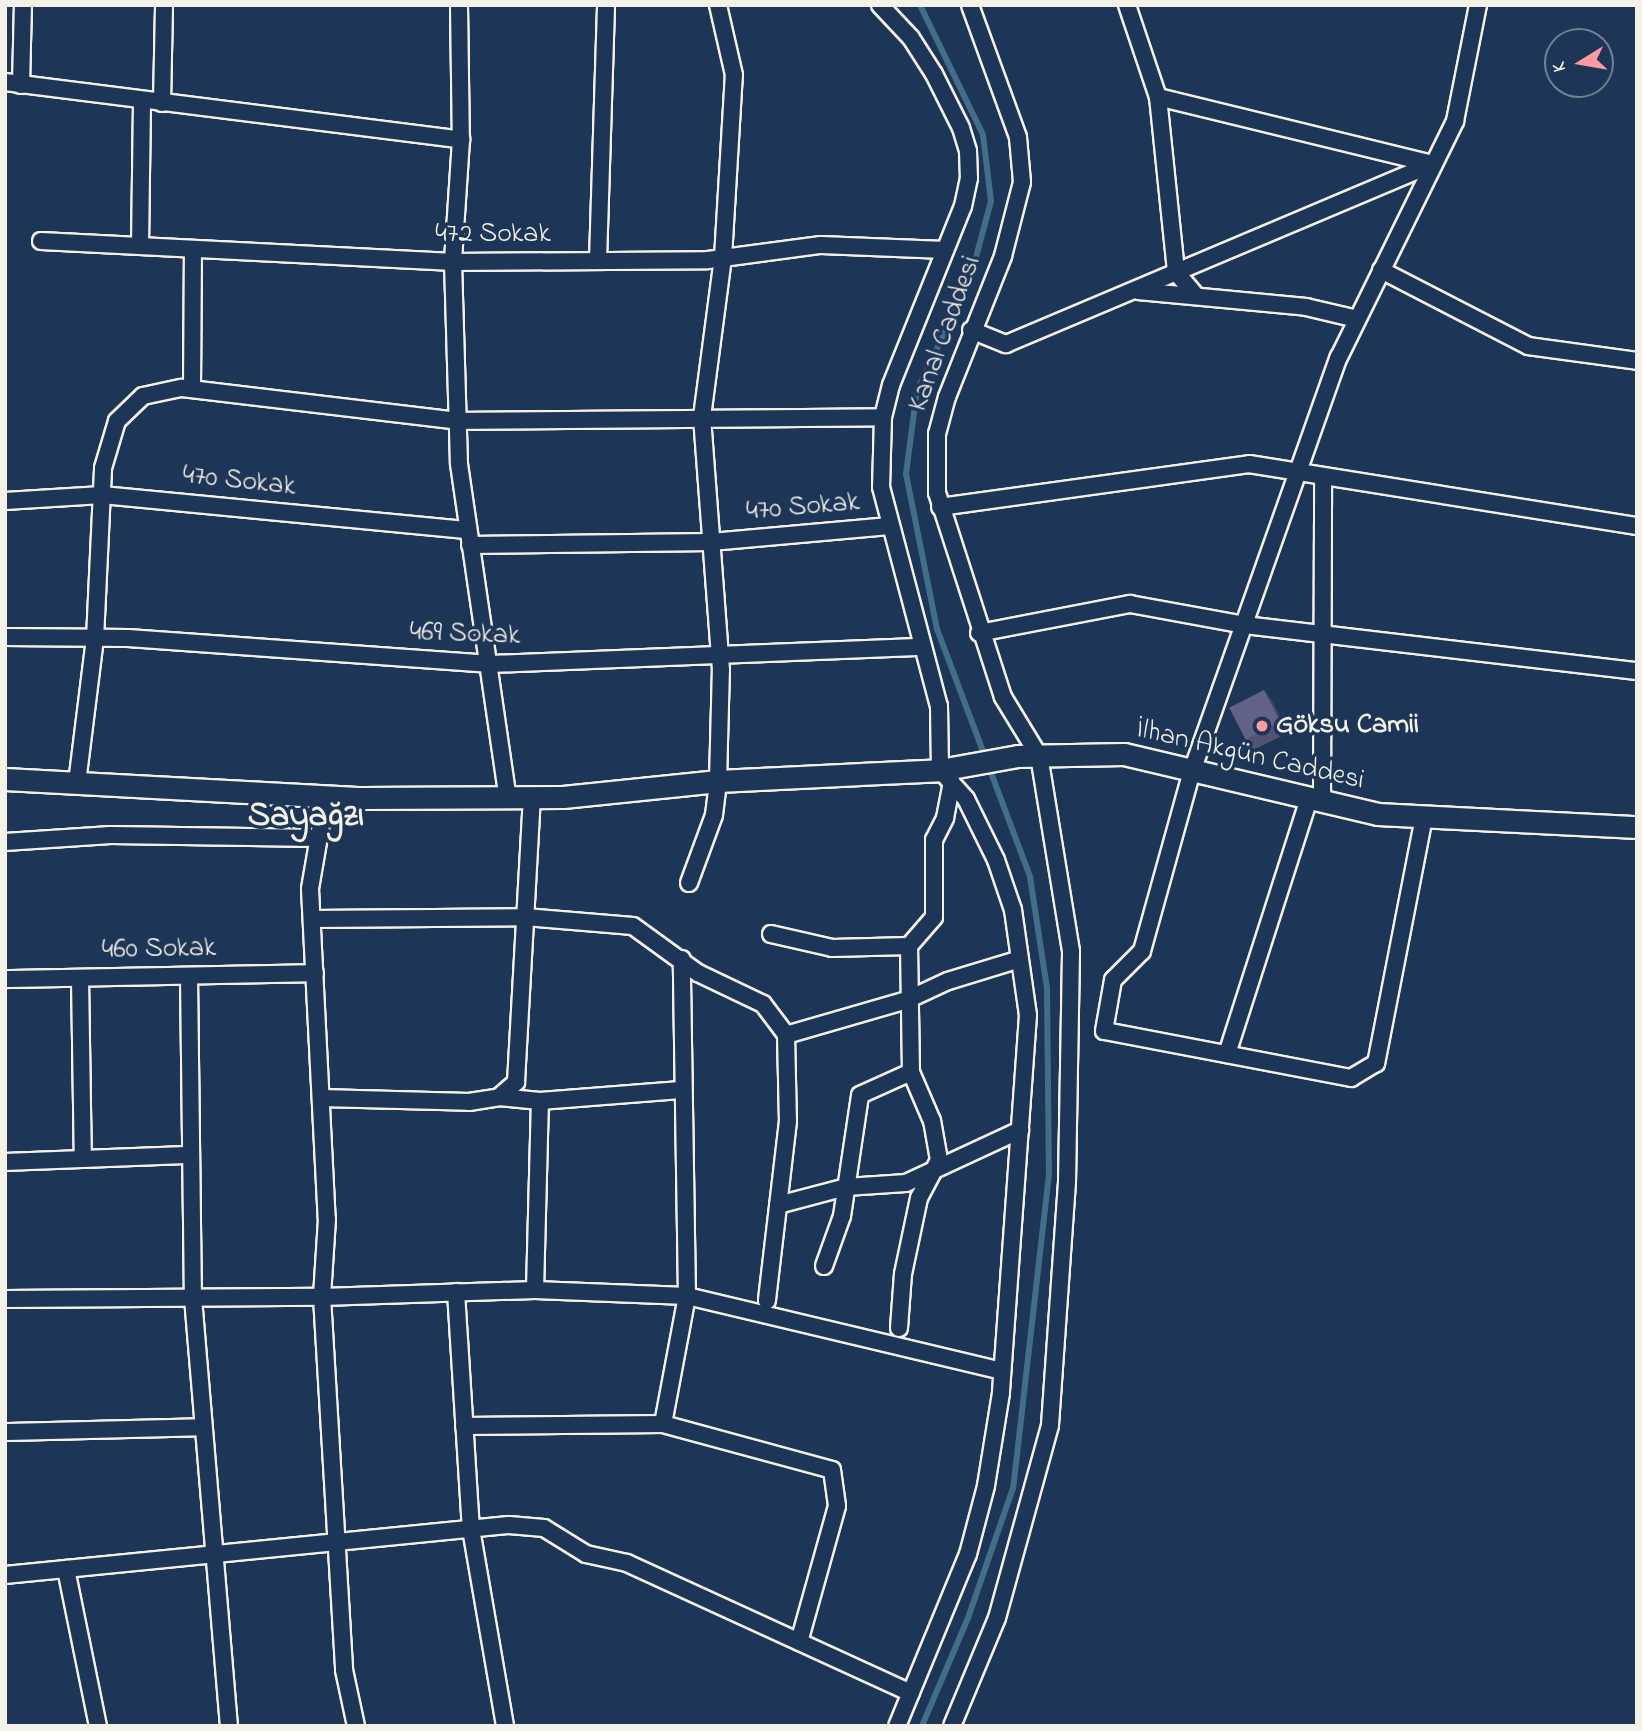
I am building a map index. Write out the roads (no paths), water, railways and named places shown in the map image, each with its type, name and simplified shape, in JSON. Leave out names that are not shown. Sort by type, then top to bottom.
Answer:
[{"type":"main road","name":"İlhan Akgün Caddesi","points":[[5,779],[326,796],[532,797],[718,781],[950,773],[1029,756],[1124,754],[1378,814],[1637,827]]},
{"type":"street","points":[[23,5],[13,83],[461,140]]},
{"type":"street","points":[[162,103],[164,5]]},
{"type":"street","points":[[459,5],[461,140],[453,262],[458,421],[469,537],[491,664],[508,797]]},
{"type":"street","points":[[598,261],[606,5]]},
{"type":"street","points":[[689,883],[714,815],[718,781],[720,658],[702,417],[723,258],[734,75],[718,5]]},
{"type":"street","points":[[880,5],[911,38],[934,74],[968,151],[963,206],[906,342],[883,417],[881,487],[889,526],[939,706],[950,773],[944,818],[934,840],[934,917],[909,946],[911,1072],[932,1121],[939,1160],[919,1198],[903,1274],[899,1328]]},
{"type":"street","name":"Kanal Caddesi","points":[[970,5],[1023,155],[1017,212],[971,330],[937,434],[935,465],[940,507],[979,633],[1029,756]]},
{"type":"street","points":[[1127,5],[1158,97],[1176,272],[1196,296]]},
{"type":"street","points":[[1424,817],[1376,1063],[1351,1078],[1104,1031],[1113,980],[1142,951],[1192,771],[1297,474],[1357,319],[1455,121],[1478,5]]},
{"type":"street","points":[[1158,97],[1433,164]]},
{"type":"street","points":[[140,246],[142,100]]},
{"type":"street","points":[[971,330],[1006,344],[1433,164]]},
{"type":"street","name":"472 Sokak","points":[[41,241],[453,262],[723,258],[821,245],[945,250]]},
{"type":"street","points":[[192,389],[193,249]]},
{"type":"street","points":[[1381,270],[1528,346],[1637,361]]},
{"type":"street","points":[[1134,290],[1306,307],[1357,319]]},
{"type":"street","points":[[77,783],[95,639],[103,468],[117,421],[143,396],[192,389],[458,421],[593,422],[702,417],[883,417]]},
{"type":"street","points":[[940,507],[1249,464],[1322,478],[1637,526]]},
{"type":"street","points":[[1227,1054],[1315,800],[1323,634],[1322,478]]},
{"type":"street","name":"470 Sokak","points":[[5,501],[102,495],[469,537],[711,542],[889,526]]},
{"type":"street","points":[[979,633],[1130,604],[1244,625],[1637,671]]},
{"type":"street","name":"469 Sokak","points":[[5,637],[128,638],[491,664],[720,658],[923,647]]},
{"type":"street","points":[[952,1726],[998,1618],[1050,1425],[1067,1182],[1071,951],[1029,756]]},
{"type":"street","points":[[897,1726],[968,1554],[986,1486],[1002,1371],[1027,1015],[1013,910],[996,860],[950,773]]},
{"type":"street","points":[[326,796],[310,889],[327,1219],[322,1297],[344,1670],[356,1726]]},
{"type":"street","points":[[499,1097],[516,1082],[532,797]]},
{"type":"street","points":[[5,842],[111,835],[319,838]]},
{"type":"street","points":[[312,919],[525,917],[633,926],[698,973],[763,1004],[786,1035],[788,1121],[767,1301]]},
{"type":"street","points":[[771,934],[832,948],[909,946]]},
{"type":"street","points":[[663,1424],[687,1296],[681,1090],[682,959]]},
{"type":"street","points":[[786,1035],[908,1000],[948,981],[1020,959]]},
{"type":"street","name":"460 Sokak","points":[[5,979],[315,973]]},
{"type":"street","points":[[189,976],[193,1298],[212,1555],[229,1726]]},
{"type":"street","points":[[80,978],[83,1159]]},
{"type":"street","points":[[824,1266],[842,1216],[860,1095],[911,1072]]},
{"type":"street","points":[[321,1098],[469,1102],[499,1097],[540,1101],[681,1090]]},
{"type":"street","points":[[535,1290],[540,1101]]},
{"type":"street","points":[[778,1205],[846,1186],[906,1183],[1020,1130]]},
{"type":"street","points":[[5,1162],[191,1155]]},
{"type":"street","points":[[5,1299],[322,1297],[535,1290],[687,1296],[1002,1371]]},
{"type":"street","points":[[456,1293],[471,1529],[505,1726]]},
{"type":"street","points":[[464,1426],[663,1424],[832,1469],[837,1506],[799,1642]]},
{"type":"street","points":[[5,1432],[203,1427]]},
{"type":"street","points":[[5,1575],[471,1529],[544,1528],[586,1554],[627,1563],[911,1693]]},
{"type":"street","points":[[66,1569],[97,1726]]},
{"type":"waterway","points":[[920,5],[983,135],[991,201],[970,280],[917,390],[906,474],[937,629],[1030,877],[1047,988],[1049,1174],[1013,1488],[968,1618],[922,1726]]},
{"type":"place","name":"Göksu Camii","points":[[1262,726]]},
{"type":"district","name":"Sayağzı","points":[[306,817]]}]
